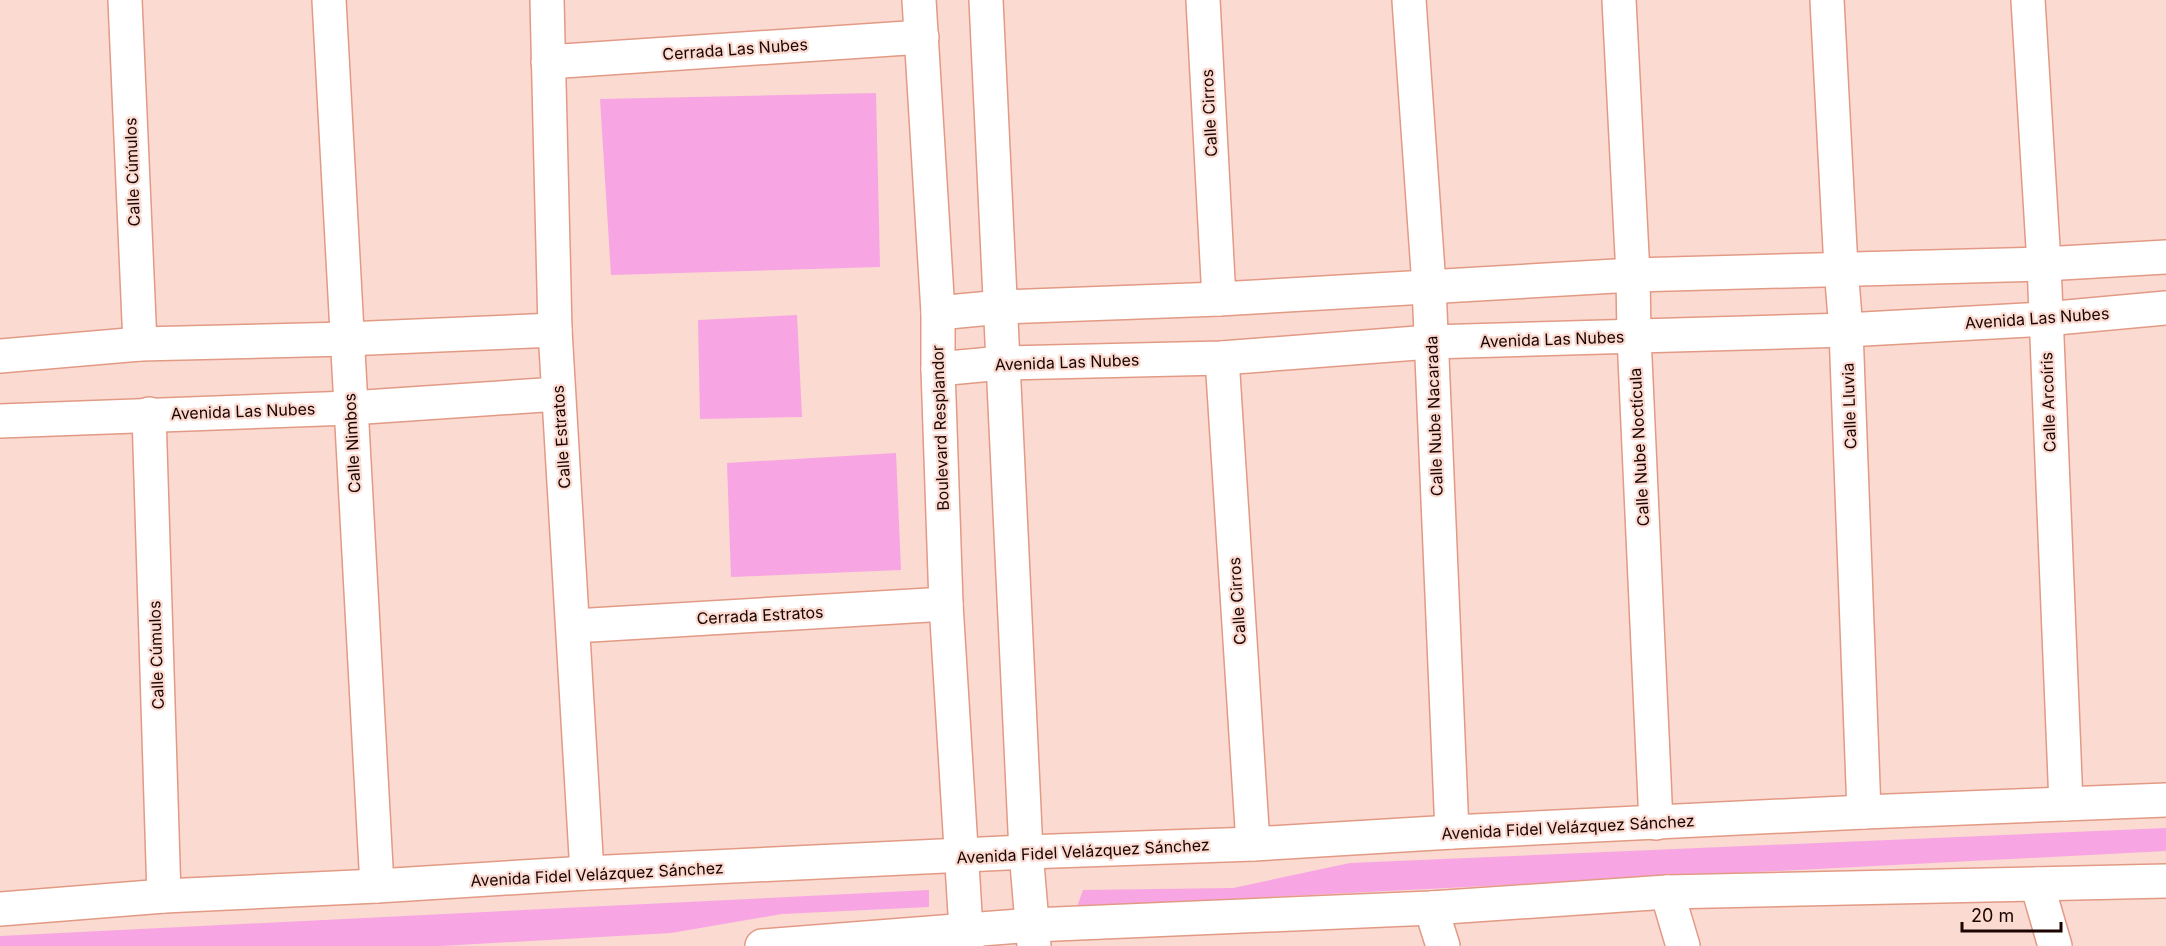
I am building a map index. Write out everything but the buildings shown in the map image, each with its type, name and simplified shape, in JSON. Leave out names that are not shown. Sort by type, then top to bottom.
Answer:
[{"type":"street","name":"Calle Cúmulos","points":[[125,0],[140,344]]},
{"type":"street","name":"Calle Nimbos","points":[[329,0],[377,886]]},
{"type":"street","name":"Calle Estratos","points":[[547,0],[555,330],[587,873]]},
{"type":"street","name":"Boulevard Resplandor","points":[[919,0],[938,313],[946,604],[967,938]]},
{"type":"street","points":[[986,0],[1026,852],[1033,936]]},
{"type":"street","name":"Calle Cirros","points":[[1203,0],[1219,299]]},
{"type":"street","name":"Calle Nube Nacarada","points":[[1409,0],[1429,286],[1452,832]]},
{"type":"street","name":"Calle Nube Noctícula","points":[[1619,0],[1656,823]]},
{"type":"street","name":"Calle Lluvia","points":[[1827,0],[1846,330],[1864,812]]},
{"type":"street","name":"Calle Arcoíris","points":[[2028,0],[2044,264],[2066,804]]},
{"type":"street","name":"Cerrada Las Nubes","points":[[548,62],[922,37]]},
{"type":"street","points":[[938,313],[1001,307],[1219,299],[1633,275],[2044,264],[2166,257]]},
{"type":"street","name":"Avenida Las Nubes","points":[[938,369],[1002,363],[1222,358],[1430,342],[1846,330],[2045,320],[2166,308]]},
{"type":"street","points":[[0,356],[140,344],[346,339],[555,330]]},
{"type":"street","name":"Calle Cirros","points":[[1222,358],[1253,844]]},
{"type":"street","name":"Avenida Las Nubes","points":[[0,421],[350,408],[558,394]]},
{"type":"street","name":"Calle Cúmulos","points":[[149,414],[164,896]]},
{"type":"street","name":"Cerrada Estratos","points":[[574,626],[946,604]]},
{"type":"street","name":"Avenida Fidel Velázquez Sánchez","points":[[0,909],[164,896],[587,873],[1026,852],[1253,844],[1864,812],[2166,800]]},
{"type":"street","points":[[762,946],[1033,936],[1666,892],[2166,880]]},
{"type":"street","points":[[2037,884],[2055,946]]},
{"type":"street","points":[[1666,892],[1683,946]]},
{"type":"street","points":[[1431,908],[1443,946]]},
{"type":"shaded area","points":[[876,93],[880,267],[611,275],[600,99]]},
{"type":"shaded area","points":[[797,315],[802,417],[700,419],[698,320]]},
{"type":"shaded area","points":[[896,453],[901,570],[731,577],[727,463]]},
{"type":"shaded area","points":[[2166,828],[2166,851],[1077,907],[1083,890],[1233,888],[1350,863]]},
{"type":"shaded area","points":[[929,890],[929,907],[782,914],[671,933],[441,946],[0,946],[0,936]]}]
